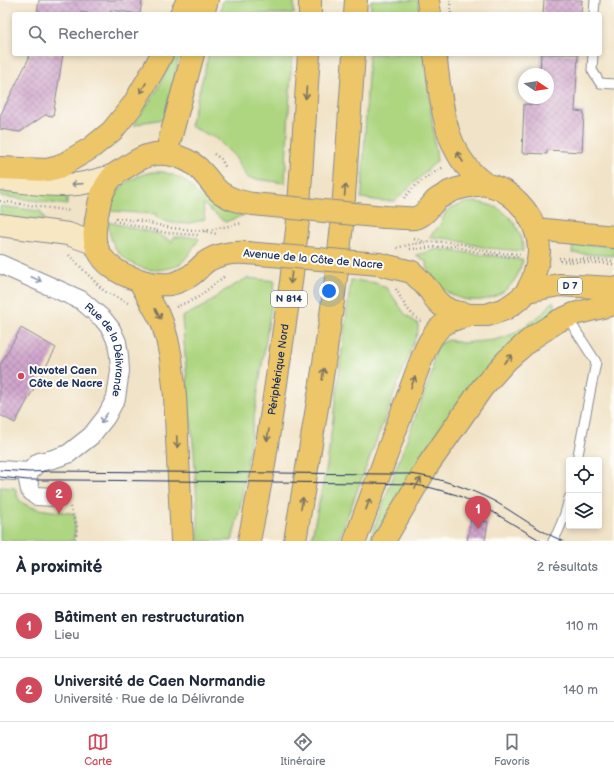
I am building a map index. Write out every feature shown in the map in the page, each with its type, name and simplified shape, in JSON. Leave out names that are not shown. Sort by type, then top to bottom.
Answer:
[{"type":"main road","points":[[182,12],[188,0]]},
{"type":"main road","points":[[204,12],[207,0]]},
{"type":"main road","points":[[310,0],[310,12]]},
{"type":"main road","points":[[355,12],[356,0]]},
{"type":"main road","points":[[428,0],[430,12]]},
{"type":"main road","points":[[0,168],[47,170],[58,167],[91,148],[112,131],[133,105],[161,56]]},
{"type":"main road","points":[[166,154],[192,56]]},
{"type":"main road","name":"Périphérique Nord","points":[[249,541],[264,465],[295,251],[309,56]]},
{"type":"main road","points":[[295,541],[335,287],[342,225],[354,56]]},
{"type":"main road","points":[[435,56],[444,116],[451,142],[462,161],[472,174],[487,185]]},
{"type":"main road","name":"Avenue de la Côte de Nacre","points":[[0,179],[54,185],[84,184],[114,175],[149,155],[166,154],[182,158],[194,165],[203,172],[221,193],[233,200],[249,213],[416,218],[423,214],[435,201],[451,191],[467,186],[487,185],[500,189],[516,200],[531,220],[539,242],[529,256],[533,279],[527,291],[514,303],[505,309],[487,315],[470,315],[451,311],[442,306],[412,272],[379,264],[247,252],[232,252],[207,261],[194,273],[171,284],[139,280],[112,268],[104,259],[97,247],[95,238],[104,217],[100,200],[103,190],[114,175]]},
{"type":"main road","name":"Avenue de la Côte de Nacre","points":[[0,225],[68,234],[91,242],[97,247]]},
{"type":"main road","points":[[535,229],[614,237]]},
{"type":"main road","points":[[139,280],[162,322],[171,358],[175,396],[182,541]]},
{"type":"main road","name":"D 7","points":[[527,291],[559,285],[614,288]]},
{"type":"main road","points":[[384,541],[428,465],[482,388],[507,360],[532,338],[558,321],[574,314],[614,304]]},
{"type":"main road","points":[[355,541],[426,348],[437,330],[447,322],[470,315]]},
{"type":"street","name":"Rue de la Délivrande","points":[[0,264],[81,300],[103,319],[111,329],[120,356],[120,371],[116,398],[106,417],[91,436],[68,454],[38,462],[30,472]]},
{"type":"street","points":[[0,470],[30,472],[28,480],[30,490],[36,496],[63,502]]},
{"type":"lane","points":[[594,12],[595,0]]},
{"type":"lane","points":[[593,56],[592,70],[600,83],[614,84]]},
{"type":"lane","points":[[567,317],[596,362],[578,457]]},
{"type":"lane","points":[[553,541],[559,531],[566,512]]},
{"type":"path","points":[[450,0],[451,12]]},
{"type":"path","points":[[0,201],[71,211]]},
{"type":"path","points":[[41,207],[44,212]]},
{"type":"path","points":[[104,217],[141,221],[171,228],[204,231],[249,213]]},
{"type":"path","points":[[104,217],[167,233],[198,235]]},
{"type":"path","points":[[394,249],[429,242],[454,242],[485,251],[529,256]]},
{"type":"path","points":[[410,249],[454,246],[484,254],[529,256]]},
{"type":"path","points":[[560,259],[614,263]]},
{"type":"path","points":[[396,287],[403,302],[415,318],[437,330]]},
{"type":"path","points":[[63,502],[77,528],[75,541]]},
{"type":"green space","points":[[223,0],[294,0],[294,12],[220,12]]},
{"type":"green space","points":[[371,0],[418,0],[420,12],[371,12]]},
{"type":"green space","points":[[173,56],[180,56],[164,119],[145,122],[133,126],[157,90]]},
{"type":"green space","points":[[208,56],[292,56],[285,183],[247,178],[235,157],[217,139],[190,126]]},
{"type":"green space","points":[[369,56],[424,56],[437,161],[395,201],[381,201],[361,198]]},
{"type":"green space","points":[[152,172],[163,172],[182,179],[191,186],[197,194],[225,210],[244,215],[225,222],[203,204],[205,219],[180,224],[162,220],[156,217],[156,214],[109,211],[115,196],[124,185],[136,177]]},
{"type":"green space","points":[[0,184],[67,192],[67,205],[0,196]]},
{"type":"green space","points":[[476,202],[495,207],[511,219],[521,237],[523,251],[486,248],[451,239],[429,237],[440,225],[446,211],[465,203]]},
{"type":"green space","points":[[0,206],[40,211],[44,217],[44,222],[0,217]]},
{"type":"green space","points":[[108,222],[158,234],[172,242],[174,237],[196,237],[199,239],[183,262],[165,269],[151,270],[131,263],[120,254],[113,243]]},
{"type":"green space","points":[[573,244],[614,246],[614,256],[572,253]]},
{"type":"green space","points":[[438,249],[523,260],[516,278],[509,287],[500,294],[490,298],[469,300],[448,292],[439,285],[430,274],[426,261],[416,255]]},
{"type":"green space","points":[[247,278],[275,281],[240,508],[232,541],[198,541],[194,452],[182,317],[204,306],[224,291]]},
{"type":"green space","points":[[351,280],[377,283],[387,288],[405,314],[418,324],[418,331],[338,541],[311,541],[327,465]]},
{"type":"green space","points":[[553,301],[557,311],[441,428],[371,541],[369,541],[433,370],[434,356],[441,343],[449,340],[462,343],[495,340],[513,334],[544,312]]},
{"type":"green space","points":[[0,487],[15,488],[18,498],[22,503],[28,506],[44,510],[75,514],[75,532],[73,541],[0,541]]},
{"type":"building","points":[[39,0],[142,0],[140,12],[110,10],[110,12],[37,12]]},
{"type":"building","points":[[544,0],[582,0],[581,12],[543,12]]},
{"type":"building","points":[[29,56],[63,56],[53,116],[45,115],[20,132],[0,129],[0,116]]},
{"type":"building","points":[[541,56],[578,56],[575,111],[584,112],[582,152],[547,150],[547,154],[522,153],[524,104],[554,104],[554,68],[540,68]]},
{"type":"building","name":"Novotel Caen Côte de Nacre","points":[[21,328],[56,348],[15,423],[0,415],[0,365]]},
{"type":"building","points":[[471,519],[488,522],[485,541],[467,541]]},
{"type":"tram line","points":[[0,470],[29,472],[419,475],[430,477],[485,496],[563,541]]},
{"type":"tram line","points":[[0,477],[28,480],[410,484],[457,495],[488,509],[541,541]]},
{"type":"place","name":"Novotel Caen Côte de Nacre","points":[[21,376]]},
{"type":"place","name":"Université de Caen Normandie","points":[[59,514]]},
{"type":"place","name":"Bâtiment en restructuration","points":[[478,529]]}]
